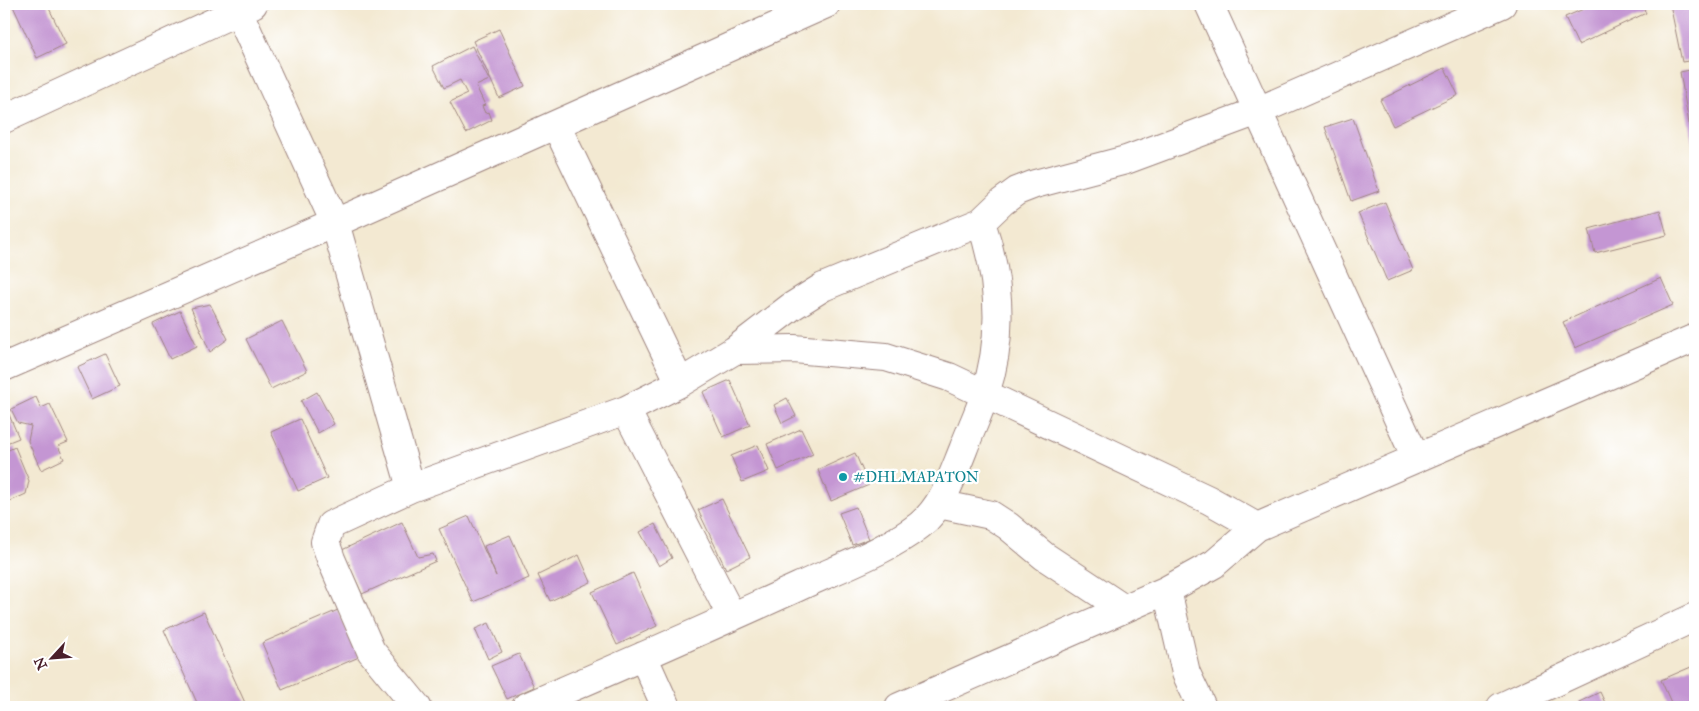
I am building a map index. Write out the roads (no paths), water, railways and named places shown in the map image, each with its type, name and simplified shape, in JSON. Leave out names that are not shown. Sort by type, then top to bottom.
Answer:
[{"type":"street","points":[[4,368],[826,4]]},
{"type":"street","points":[[1209,4],[1416,458]]},
{"type":"street","points":[[4,119],[242,6],[335,223],[411,488]]},
{"type":"street","points":[[417,707],[371,652],[325,542],[331,525],[411,488],[626,410],[680,383],[735,350],[791,307],[823,287],[982,222],[1002,202],[1017,191],[1035,184],[1126,160],[1258,111],[1490,6]]},
{"type":"street","points":[[556,125],[680,383]]},
{"type":"street","points":[[526,707],[732,617],[896,542],[921,524],[939,504],[950,482],[985,394],[997,344],[996,280],[988,240],[982,222]]},
{"type":"street","points":[[899,707],[1167,590],[1214,564],[1257,527],[1695,338]]},
{"type":"street","points":[[735,350],[794,349],[886,358],[949,377],[1209,500],[1257,527]]},
{"type":"street","points":[[626,410],[732,617]]},
{"type":"street","points":[[939,504],[991,515],[1008,526],[1044,556],[1124,609]]},
{"type":"street","points":[[1167,590],[1186,672],[1202,707]]},
{"type":"street","points":[[1502,707],[1695,617]]},
{"type":"street","points":[[644,656],[666,707]]},
{"type":"place","name":"#DHLMAPATON","points":[[843,477]]}]
